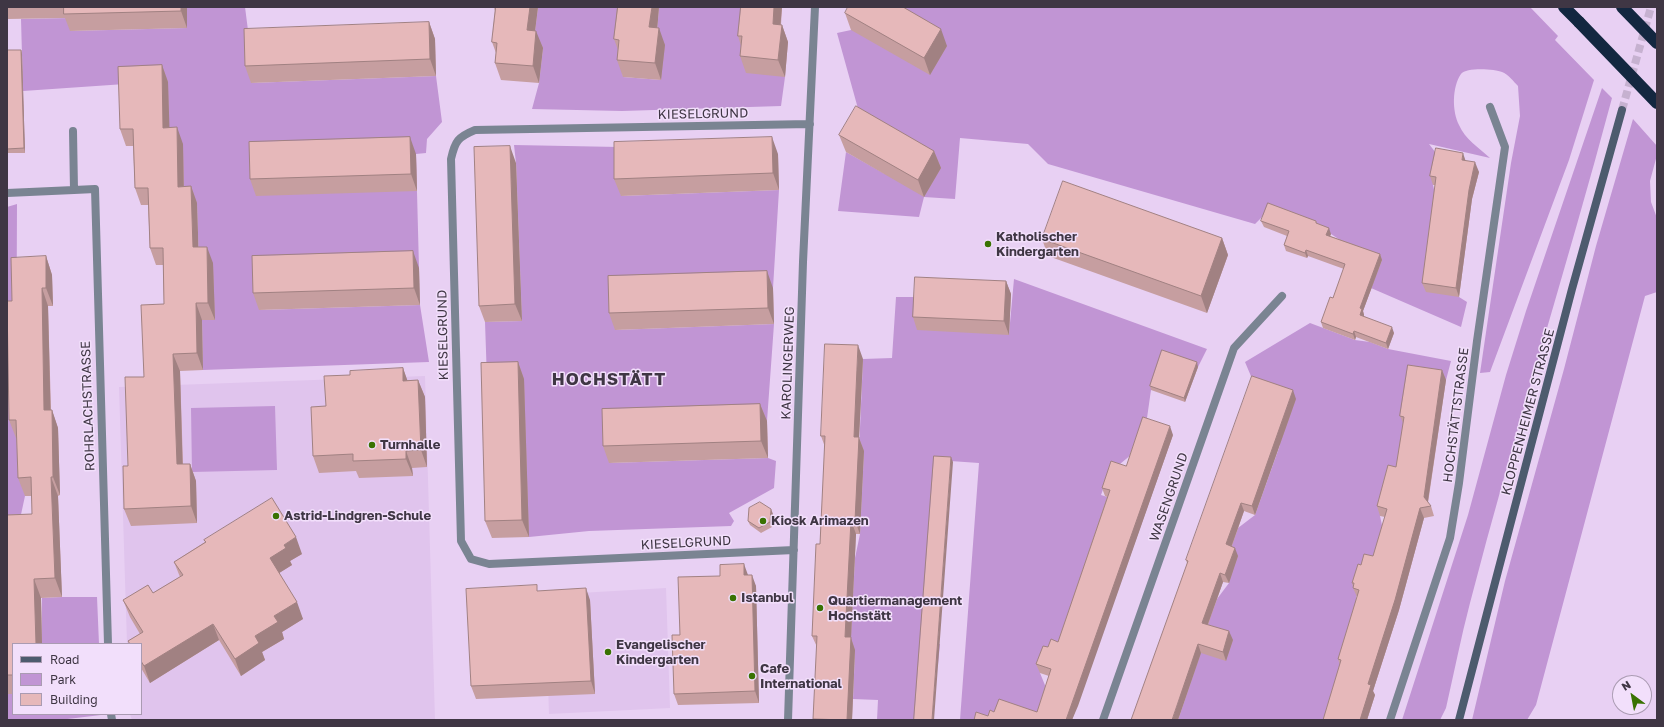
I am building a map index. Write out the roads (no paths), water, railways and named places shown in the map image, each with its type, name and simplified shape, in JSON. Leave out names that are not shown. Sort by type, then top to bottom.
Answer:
[{"type":"highway","points":[[1564,7],[1657,103]]},
{"type":"highway","points":[[1622,7],[1657,43]]},
{"type":"main road","name":"KLOPPENHEIMER STRASSE","points":[[1458,720],[1572,289],[1622,110]]},
{"type":"street","name":"KAROLINGERWEG","points":[[788,720],[803,262],[815,7]]},
{"type":"street","name":"HOCHSTÄTTSTRASSE","points":[[1390,720],[1450,538],[1456,507],[1505,147],[1490,107]]},
{"type":"street","name":"KIESELGRUND","points":[[794,550],[490,564],[471,559],[461,541],[451,159],[454,145],[458,140],[462,136],[475,130],[810,124]]},
{"type":"street","points":[[73,131],[74,190]]},
{"type":"street","name":"ROHRLACHSTRASSE","points":[[7,193],[95,189],[99,380],[108,643]]},
{"type":"street","name":"WASENGRUND","points":[[1103,720],[1234,348],[1282,296]]},
{"type":"tunnel","points":[[1622,110],[1651,7]]},
{"type":"place","name":"Katholischer Kindergarten","points":[[988,244]]},
{"type":"place","name":"Turnhalle","points":[[372,445]]},
{"type":"place","name":"Astrid-Lindgren-Schule","points":[[276,516]]},
{"type":"place","name":"Kiosk Arimazen","points":[[763,521]]},
{"type":"place","name":"Istanbul","points":[[733,598]]},
{"type":"place","name":"Quartiermanagement Hochstätt","points":[[820,608]]},
{"type":"place","name":"Evangelischer Kindergarten","points":[[608,652]]},
{"type":"place","name":"Cafe International","points":[[752,676]]},
{"type":"district","name":"HOCHSTÄTT","points":[[609,380]]}]
